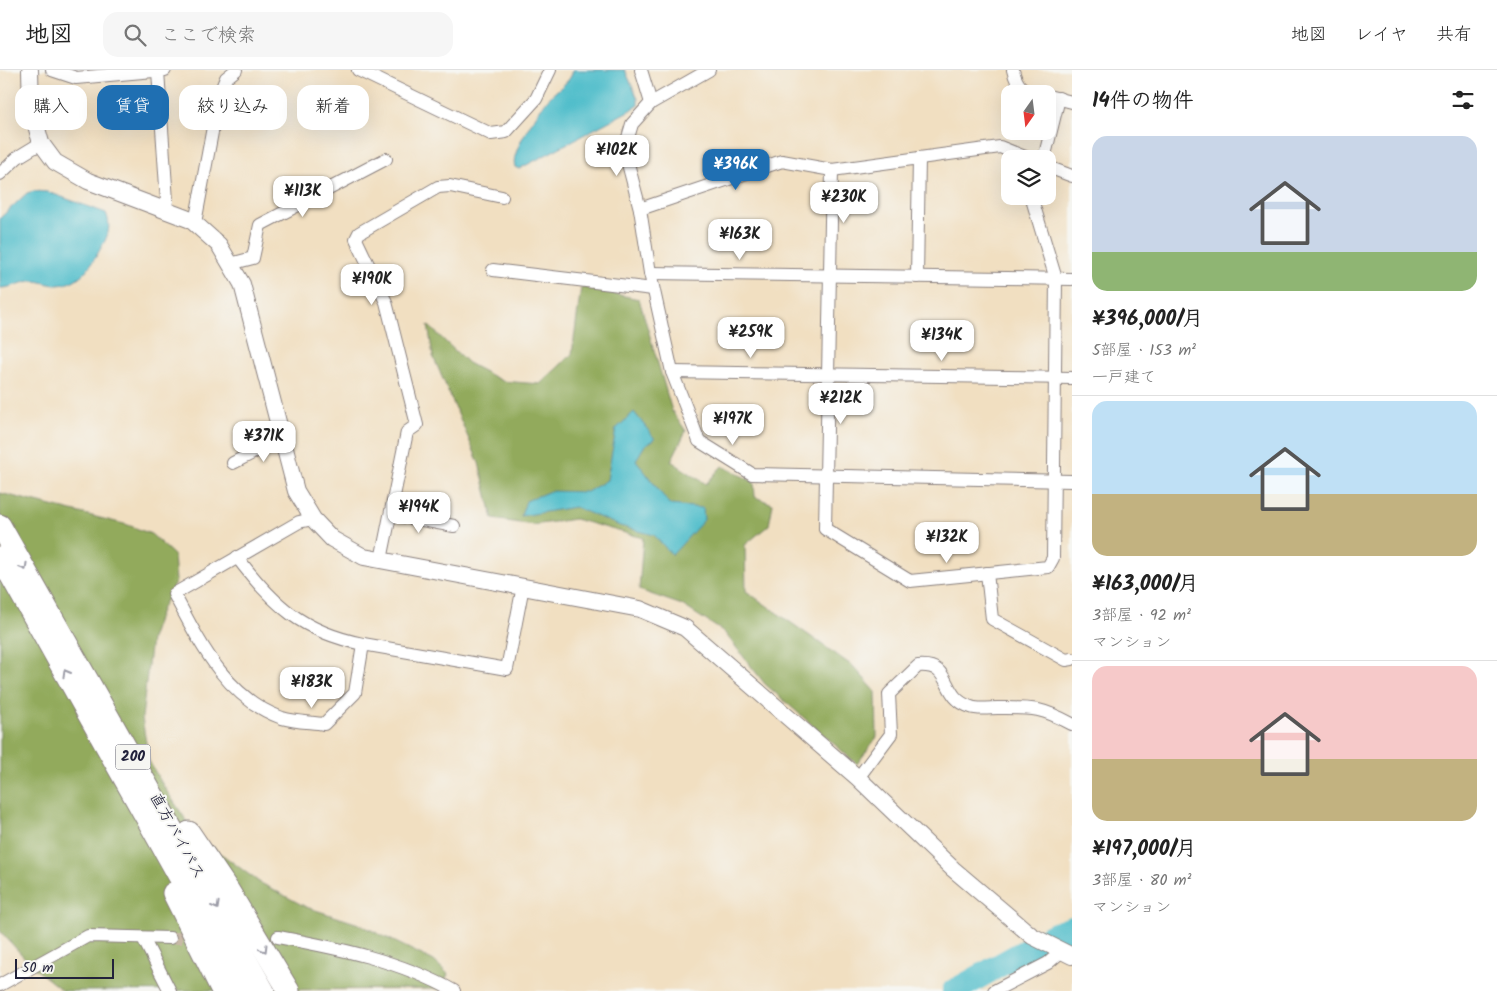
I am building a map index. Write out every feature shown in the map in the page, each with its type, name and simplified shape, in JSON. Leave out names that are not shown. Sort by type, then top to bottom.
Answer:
[{"type":"highway","name":"直方バイパス","points":[[0,524],[243,991]]},
{"type":"highway","name":"直方バイパス","points":[[0,557],[93,704],[264,991]]},
{"type":"highway","points":[[93,704],[139,825],[222,991]]},
{"type":"highway","points":[[93,704],[229,891],[289,991]]},
{"type":"street","points":[[30,70],[31,107],[41,143],[55,162],[88,181],[195,223],[219,245],[242,284],[296,491],[312,519],[332,539],[364,557],[640,609],[685,628],[858,778],[953,870],[1032,936],[1067,954]]},
{"type":"street","points":[[52,70],[76,78],[162,70],[167,201],[165,210]]},
{"type":"street","points":[[195,223],[219,95],[226,78],[236,70]]},
{"type":"street","points":[[358,70],[491,134],[506,132],[536,99],[550,70]]},
{"type":"street","points":[[641,70],[651,103]]},
{"type":"street","points":[[709,70],[651,103],[632,124],[626,141],[626,156],[640,209],[653,289],[672,372],[699,441],[752,474],[1072,481]]},
{"type":"street","points":[[1013,70],[1018,85]]},
{"type":"street","points":[[1056,98],[1072,102]]},
{"type":"street","points":[[0,174],[18,157],[41,143]]},
{"type":"street","points":[[640,209],[782,161],[832,170],[1000,147],[1008,150]]},
{"type":"street","points":[[230,264],[253,258],[260,225],[386,158]]},
{"type":"street","points":[[917,277],[918,158]]},
{"type":"street","points":[[832,170],[825,529],[910,581],[1048,567],[1053,558],[1056,279],[1034,205]]},
{"type":"street","points":[[1056,170],[1072,176]]},
{"type":"street","points":[[381,560],[407,432],[417,425],[386,302],[356,239],[359,233],[438,187],[450,186],[502,197]]},
{"type":"street","points":[[493,270],[653,289]]},
{"type":"street","points":[[650,273],[1072,279]]},
{"type":"street","points":[[672,372],[1072,378]]},
{"type":"street","points":[[233,463],[282,438]]},
{"type":"street","points":[[390,514],[454,526]]},
{"type":"street","points":[[312,519],[299,522],[174,594],[211,661],[230,683],[253,703],[283,718],[324,724],[355,692],[363,644]]},
{"type":"street","points":[[237,557],[261,589],[302,622],[337,639],[507,669],[523,586]]},
{"type":"street","points":[[987,573],[992,619],[1066,660],[1072,659]]},
{"type":"street","points":[[858,778],[891,734],[888,694],[918,666],[931,665],[940,670],[953,697],[971,707],[1030,708],[1048,711],[1072,724]]},
{"type":"street","points":[[0,985],[88,936],[170,938]]},
{"type":"street","points":[[278,937],[375,958],[412,971],[454,991]]},
{"type":"street","points":[[143,938],[170,991]]},
{"type":"street","points":[[994,991],[1067,954]]},
{"type":"green space","points":[[581,287],[639,299],[672,411],[686,431],[671,461],[706,484],[722,466],[754,482],[755,497],[773,504],[769,525],[745,545],[746,591],[854,667],[876,692],[877,737],[857,764],[765,684],[724,632],[682,605],[639,590],[643,538],[575,519],[533,525],[493,519],[479,463],[433,356],[428,325],[468,363],[502,381],[540,384],[572,354]]},
{"type":"green space","points":[[0,493],[128,525],[151,534],[174,555],[176,581],[161,610],[151,639],[142,718],[149,761],[164,787],[196,835],[259,882],[306,907],[359,924],[434,961],[448,974],[441,989],[63,991],[34,968],[0,931]]},
{"type":"water","points":[[573,70],[625,70],[638,99],[638,106],[519,169],[515,167],[514,161],[520,142],[551,95],[569,79]]},
{"type":"water","points":[[34,191],[48,192],[106,213],[109,226],[106,238],[90,266],[73,281],[57,285],[30,281],[0,288],[0,218],[27,193]]},
{"type":"water","points":[[634,412],[655,439],[645,445],[636,460],[670,505],[703,508],[704,520],[672,555],[654,535],[620,526],[575,507],[521,516],[526,501],[550,491],[587,492],[607,480],[616,429]]},
{"type":"waterway","points":[[954,991],[1055,934],[1072,928]]},
{"type":"tunnel","points":[[170,938],[200,938]]}]
